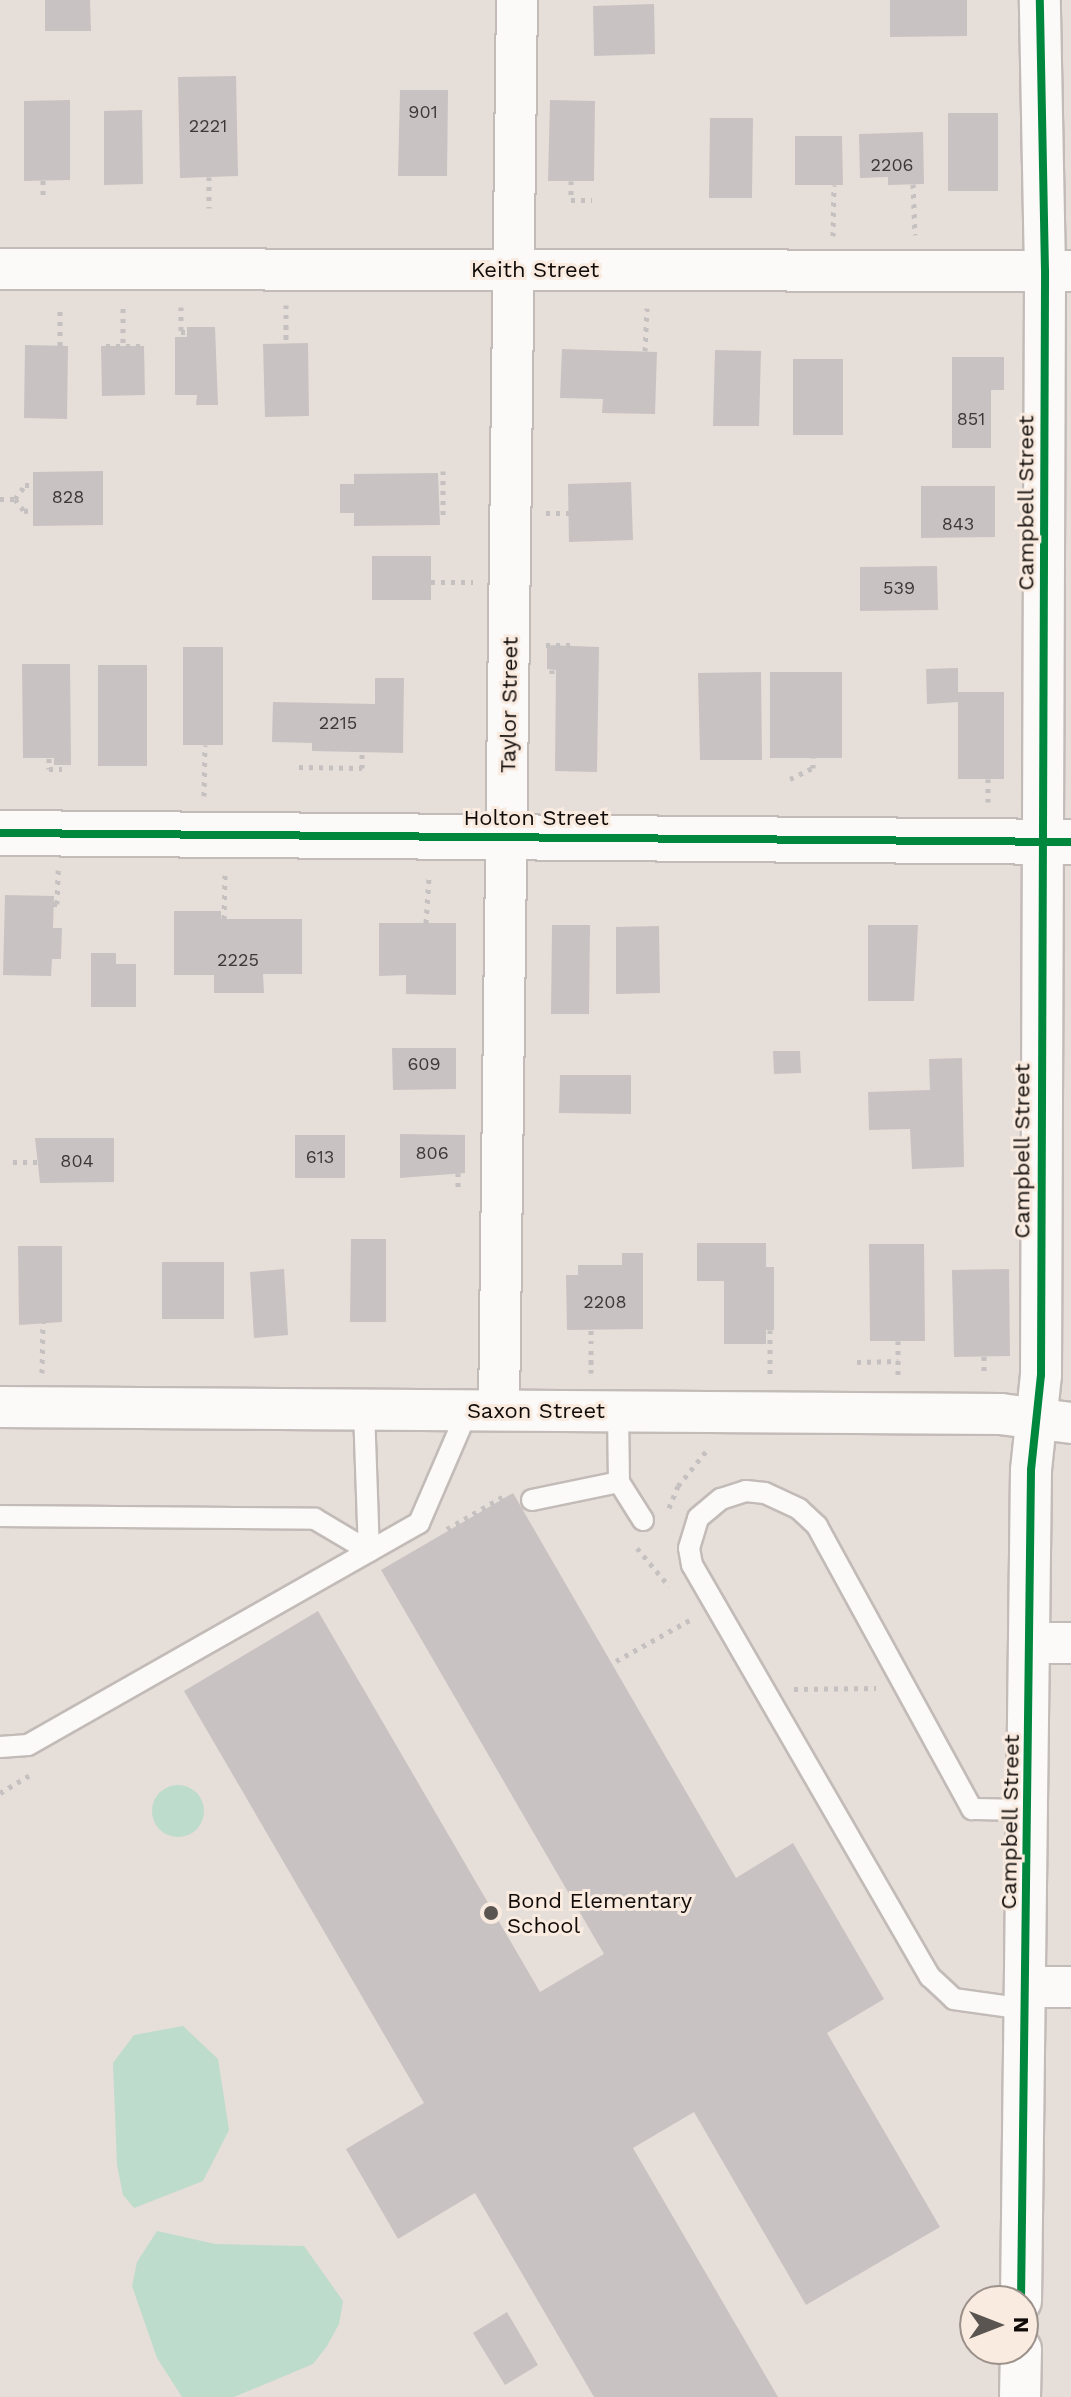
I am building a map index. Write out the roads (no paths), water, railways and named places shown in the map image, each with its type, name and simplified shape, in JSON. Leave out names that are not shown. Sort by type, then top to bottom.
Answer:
[{"type":"street","name":"Taylor Street","points":[[484,1410],[507,835],[517,0]]},
{"type":"street","name":"Campbell Street","points":[[1021,2285],[1028,1810],[1052,1643],[1031,1470],[1054,1421],[1041,1375],[1056,1069],[1058,271],[1040,0]]},
{"type":"street","name":"Keith Street","points":[[0,269],[1058,271]]},
{"type":"street","name":"Holton Street","points":[[0,833],[1056,842]]},
{"type":"street","name":"Saxon Street","points":[[0,1407],[618,1411],[1054,1421]]},
{"type":"street","points":[[1025,1998],[1071,1987]]},
{"type":"street","points":[[1020,2397],[1021,2365]]},
{"type":"lane","points":[[364,1410],[369,1551]]},
{"type":"lane","points":[[0,1747],[28,1745],[419,1523],[484,1410]]},
{"type":"lane","points":[[618,1411],[619,1482],[643,1520]]},
{"type":"lane","points":[[532,1500],[619,1482]]},
{"type":"lane","points":[[1025,1998],[954,1999],[930,1977],[692,1565],[689,1548],[698,1518],[721,1499],[746,1491],[765,1493],[799,1509],[817,1526],[972,1809],[1028,1810]]},
{"type":"lane","points":[[0,1516],[315,1519],[369,1551]]},
{"type":"place","name":"Bond Elementary School","points":[[491,1913]]}]
